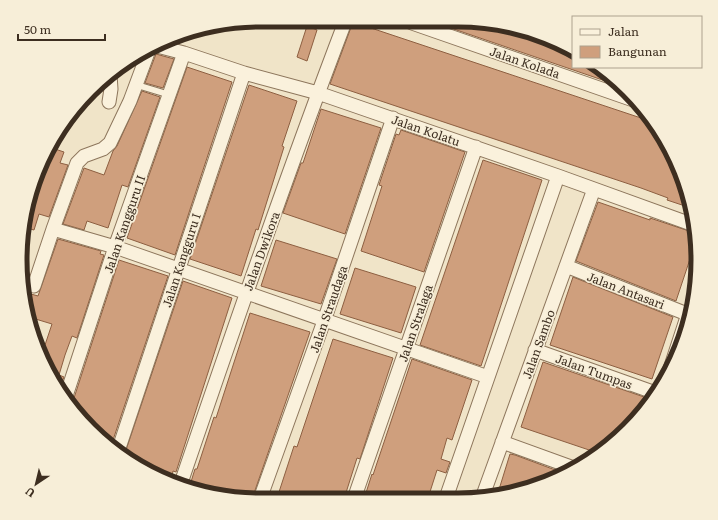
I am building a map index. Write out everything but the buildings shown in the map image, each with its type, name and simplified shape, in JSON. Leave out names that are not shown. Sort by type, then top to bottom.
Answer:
[{"type":"street","name":"Jalan Dwikora","points":[[182,480],[246,294],[343,27]]},
{"type":"street","name":"Jalan Kolada","points":[[423,27],[625,97]]},
{"type":"street","name":"Jalan Kolatu","points":[[164,48],[244,73],[318,93],[393,118],[688,223]]},
{"type":"street","name":"Jalan Kangguru II","points":[[68,391],[115,248],[184,54]]},
{"type":"street","points":[[34,286],[53,228],[77,163],[84,156],[103,149],[110,143],[137,85],[147,56]]},
{"type":"street","name":"Jalan Kangguru I","points":[[120,446],[244,73]]},
{"type":"street","points":[[109,102],[110,81]]},
{"type":"street","name":"Jalan Straudaga","points":[[262,493],[324,321],[393,118]]},
{"type":"street","name":"Jalan Stralaga","points":[[356,493],[476,148]]},
{"type":"street","points":[[448,493],[558,176]]},
{"type":"street","name":"Jalan Sambo","points":[[484,491],[594,189]]},
{"type":"street","points":[[53,228],[488,377]]},
{"type":"street","name":"Jalan Antasari","points":[[566,266],[685,313]]},
{"type":"street","name":"Jalan Tumpas","points":[[535,350],[651,391]]},
{"type":"street","points":[[502,442],[567,466]]},
{"type":"lane","points":[[137,85],[170,95]]}]
